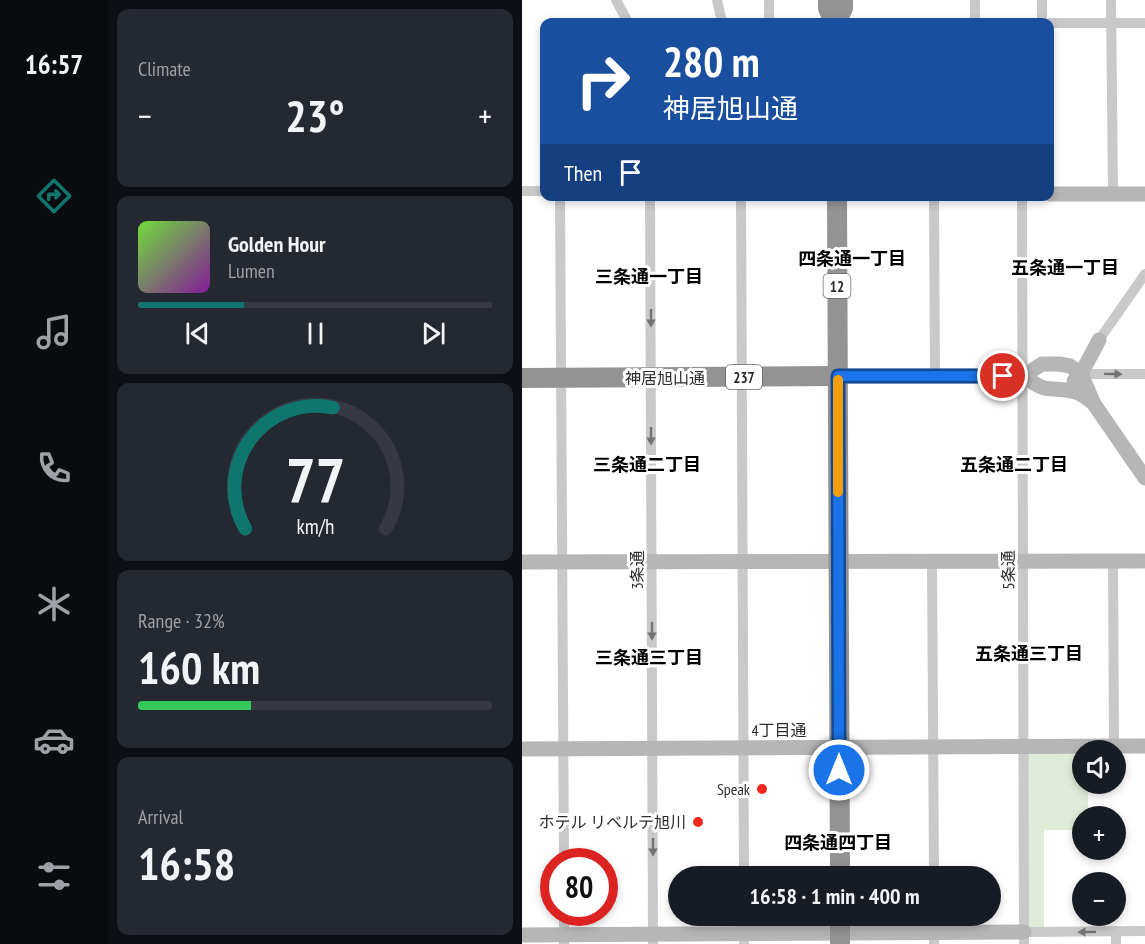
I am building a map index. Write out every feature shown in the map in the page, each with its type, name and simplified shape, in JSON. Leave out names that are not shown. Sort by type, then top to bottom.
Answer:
[{"type":"highway","points":[[828,0],[828,8],[833,18]]},
{"type":"highway","points":[[837,18],[843,8],[843,0]]},
{"type":"highway","name":"12","points":[[837,201],[840,866]]},
{"type":"highway","name":"神居旭山通","points":[[522,378],[838,376]]},
{"type":"street","points":[[616,0],[626,18]]},
{"type":"street","points":[[717,0],[721,18]]},
{"type":"street","points":[[769,0],[769,18]]},
{"type":"street","points":[[975,0],[975,18]]},
{"type":"street","points":[[1042,0],[1042,18]]},
{"type":"street","points":[[1111,0],[1113,194]]},
{"type":"street","points":[[1054,23],[1145,23]]},
{"type":"street","points":[[522,191],[540,191]]},
{"type":"street","points":[[1054,194],[1145,194]]},
{"type":"street","points":[[560,201],[564,848]]},
{"type":"street","name":"3条通","points":[[651,201],[653,939]]},
{"type":"street","points":[[741,201],[744,866]]},
{"type":"street","points":[[934,201],[935,376]]},
{"type":"street","name":"5条通","points":[[1022,201],[1024,938]]},
{"type":"street","points":[[1060,388],[1070,385],[1080,374],[1099,340],[1145,274]]},
{"type":"street","name":"神居旭山通","points":[[838,376],[1023,376],[1042,364],[1059,364],[1086,352],[1099,340]]},
{"type":"street","points":[[1059,364],[1070,366],[1080,374],[1145,374]]},
{"type":"street","name":"神居旭山通","points":[[1080,374],[1094,404],[1145,478]]},
{"type":"street","name":"神居旭山通","points":[[1023,376],[1042,388],[1060,388],[1087,397],[1094,404]]},
{"type":"street","points":[[1113,561],[1114,740]]},
{"type":"street","points":[[522,562],[1145,561]]},
{"type":"street","points":[[932,562],[934,866]]},
{"type":"street","name":"4丁目通","points":[[522,749],[1072,746]]},
{"type":"street","name":"4丁目通","points":[[1126,746],[1145,746]]},
{"type":"street","points":[[522,935],[564,939],[744,939],[840,931],[934,938],[1024,938],[1145,931]]},
{"type":"street","points":[[1116,931],[1116,944]]},
{"type":"green space","points":[[1072,751],[1072,794],[1088,794],[1088,806],[1072,806],[1072,830],[1044,830],[1044,932],[1024,932],[1025,753]]},
{"type":"slow traffic","points":[[838,380],[838,492]]},
{"type":"place","name":"Speak","points":[[762,789]]},
{"type":"place","name":"ホテル リベルテ旭川","points":[[698,822]]},
{"type":"district","name":"四条通一丁目","points":[[852,258]]},
{"type":"district","name":"五条通一丁目","points":[[1065,267]]},
{"type":"district","name":"三条通一丁目","points":[[649,276]]},
{"type":"district","name":"三条通二丁目","points":[[647,464]]},
{"type":"district","name":"五条通二丁目","points":[[1014,464]]},
{"type":"district","name":"五条通三丁目","points":[[1029,653]]},
{"type":"district","name":"三条通三丁目","points":[[649,657]]},
{"type":"district","name":"四条通四丁目","points":[[838,842]]},
{"type":"route","points":[[839,770],[838,376],[1003,376]]}]
